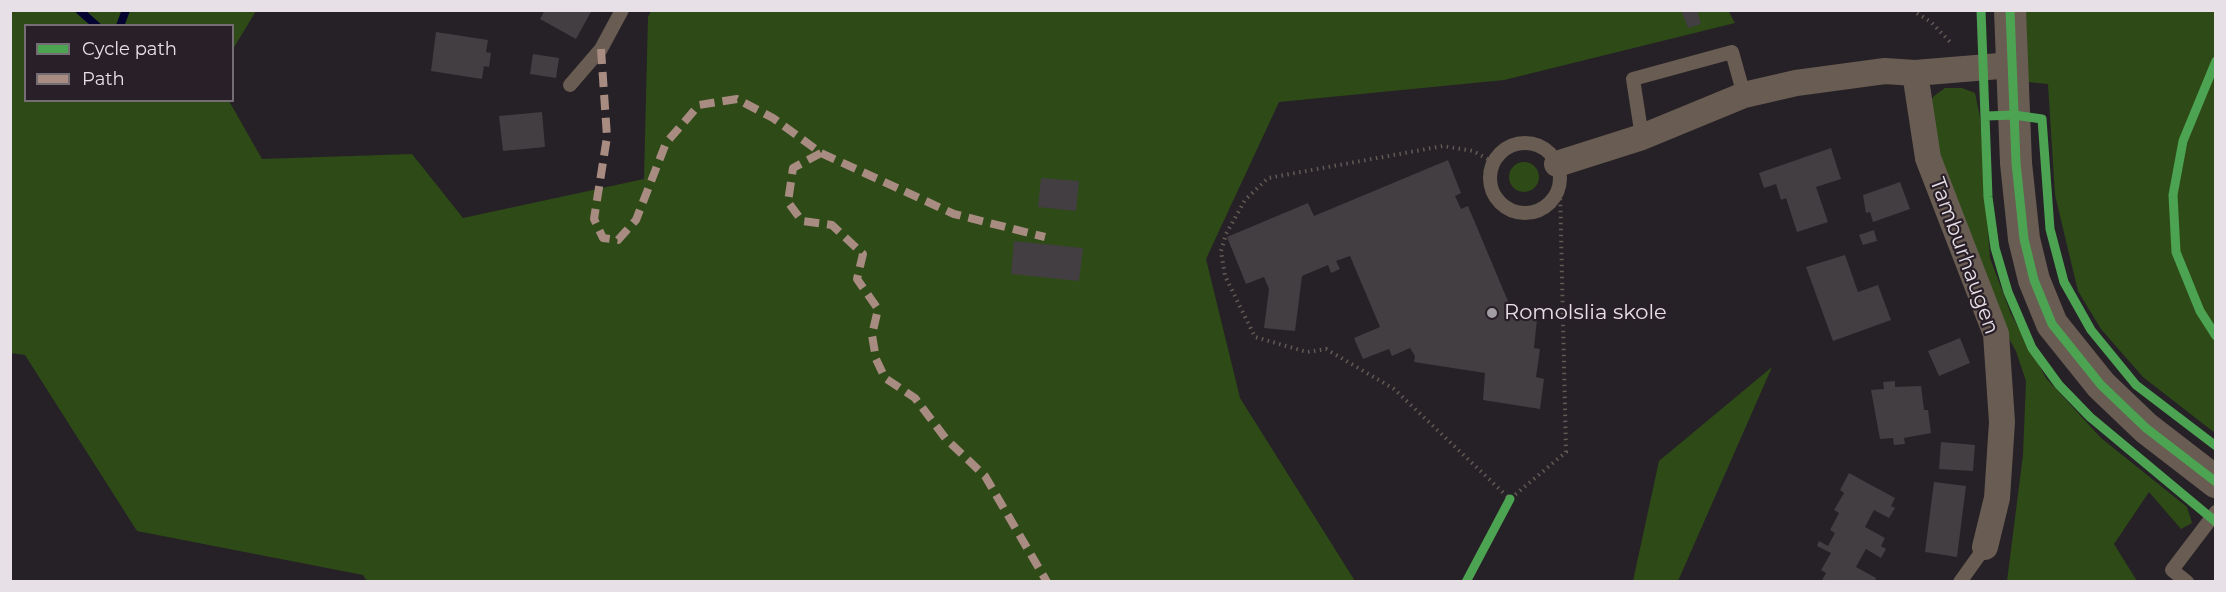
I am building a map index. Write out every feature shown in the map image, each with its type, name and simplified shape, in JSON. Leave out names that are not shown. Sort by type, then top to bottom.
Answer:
[{"type":"street","points":[[2010,10],[2016,163],[2024,239],[2034,280],[2052,324],[2101,385],[2146,428],[2216,482]]},
{"type":"street","points":[[1558,174],[1744,94],[1796,83],[1885,71],[1915,73],[2013,65]]},
{"type":"street","name":"Tamburhaugen","points":[[1915,73],[1928,158],[1996,334],[2002,422],[1997,498],[1985,547]]},
{"type":"lane","points":[[570,85],[601,49],[622,10]]},
{"type":"lane","points":[[1642,137],[1633,79],[1732,52],[1744,94]]},
{"type":"lane","points":[[1526,142],[1545,149],[1558,174],[1551,202],[1533,212],[1514,212],[1497,200],[1489,182],[1493,162],[1506,147],[1526,142]]},
{"type":"lane","points":[[2187,582],[2172,570],[2216,512]]},
{"type":"lane","name":"Tamburhaugen","points":[[1960,582],[1985,547]]},
{"type":"path","points":[[1912,10],[1931,22],[1976,68]]},
{"type":"path","points":[[1493,162],[1473,151],[1443,146],[1268,178],[1245,200],[1226,234],[1221,250],[1225,276],[1255,337],[1307,352],[1326,350],[1394,389],[1510,499]]},
{"type":"path","points":[[1504,509],[1510,499],[1566,452],[1558,174]]},
{"type":"green space","points":[[1728,10],[1735,23],[1504,80],[1279,102],[1206,259],[1240,398],[1355,581],[367,581],[363,575],[137,531],[25,355],[11,353],[11,11],[256,11],[234,47],[234,24],[24,24],[24,102],[230,102],[262,159],[412,154],[463,218],[644,179],[648,17],[651,11]]},
{"type":"green space","points":[[2025,11],[2215,11],[2215,433],[2143,377],[2101,329],[2078,291],[2055,195],[2048,84],[2028,82]]},
{"type":"green space","points":[[1945,88],[1962,88],[1975,93],[1980,117],[1990,258],[2011,314],[2046,378],[2101,438],[2187,507],[2192,523],[2181,529],[2149,492],[2114,544],[2137,581],[2007,581],[2023,455],[2026,381],[2016,351],[2004,330],[1944,169],[1926,110],[1934,96]]},
{"type":"green space","points":[[1524,162],[1534,167],[1539,177],[1534,187],[1524,192],[1514,187],[1509,177],[1514,167]]},
{"type":"green space","points":[[1772,367],[1678,581],[1633,581],[1659,461]]},
{"type":"building","points":[[545,10],[592,10],[576,39],[540,19]]},
{"type":"building","points":[[1681,10],[1697,10],[1701,24],[1688,28]]},
{"type":"building","points":[[436,32],[488,40],[486,52],[491,53],[489,67],[484,66],[482,79],[431,71]]},
{"type":"building","points":[[533,54],[559,58],[556,78],[530,74]]},
{"type":"building","points":[[542,112],[545,147],[503,151],[499,116]]},
{"type":"building","points":[[1831,148],[1841,179],[1816,187],[1828,222],[1797,232],[1786,198],[1781,200],[1776,184],[1764,188],[1759,173]]},
{"type":"building","points":[[1448,160],[1461,193],[1455,196],[1461,209],[1468,206],[1510,306],[1510,315],[1537,319],[1534,348],[1540,349],[1536,377],[1544,379],[1540,409],[1483,400],[1485,373],[1414,362],[1415,356],[1410,348],[1392,356],[1389,349],[1363,359],[1354,338],[1380,327],[1350,256],[1336,261],[1340,269],[1331,273],[1328,265],[1302,276],[1295,331],[1264,328],[1269,289],[1264,277],[1246,284],[1227,237],[1308,203],[1314,216]]},
{"type":"building","points":[[1041,178],[1079,181],[1076,211],[1038,207]]},
{"type":"building","points":[[1900,182],[1910,209],[1873,222],[1870,212],[1866,213],[1863,195]]},
{"type":"building","points":[[1874,230],[1877,241],[1863,245],[1859,235]]},
{"type":"building","points":[[1014,241],[1083,248],[1079,281],[1011,274]]},
{"type":"building","points":[[1845,255],[1858,292],[1878,285],[1891,320],[1833,341],[1806,267]]},
{"type":"building","points":[[1960,338],[1970,363],[1939,376],[1928,351]]},
{"type":"building","points":[[1895,381],[1895,387],[1921,386],[1924,410],[1928,410],[1931,433],[1904,438],[1905,444],[1894,445],[1893,438],[1880,439],[1871,390],[1884,389],[1883,382]]},
{"type":"building","points":[[1941,442],[1975,445],[1973,471],[1939,469]]},
{"type":"building","points":[[1849,473],[1895,498],[1891,506],[1895,508],[1889,518],[1874,510],[1865,527],[1885,538],[1881,546],[1886,549],[1881,558],[1866,549],[1856,567],[1876,578],[1875,582],[1821,582],[1826,573],[1821,570],[1831,553],[1817,546],[1819,541],[1828,546],[1835,533],[1830,530],[1839,513],[1834,510],[1844,493],[1840,490]]},
{"type":"building","points":[[1934,482],[1966,486],[1957,557],[1925,552]]},
{"type":"waterway","points":[[79,10],[95,24]]},
{"type":"waterway","points":[[121,24],[126,10]]},
{"type":"marked path","points":[[601,49],[607,137],[594,219],[603,238],[618,240],[636,220],[666,143],[699,105],[737,99],[773,118],[821,153],[954,214],[1045,237]]},
{"type":"marked path","points":[[821,153],[793,168],[788,202],[802,221],[832,225],[863,254],[857,279],[878,309],[872,335],[876,359],[885,378],[915,398],[946,439],[985,476],[1047,582]]},
{"type":"cycle path","points":[[1981,10],[1988,197],[1995,248],[2008,292],[2032,348],[2059,385],[2090,417],[2216,522]]},
{"type":"cycle path","points":[[2010,10],[2016,163],[2024,239],[2034,280],[2052,324],[2101,385],[2146,428],[2216,482]]},
{"type":"cycle path","points":[[2216,61],[2183,141],[2173,195],[2176,252],[2200,311],[2216,336]]},
{"type":"cycle path","points":[[1986,116],[2014,115],[2042,119],[2050,229],[2064,282],[2091,330],[2136,385],[2216,446]]},
{"type":"cycle path","points":[[1466,582],[1510,499]]},
{"type":"place","name":"Romolslia skole","points":[[1492,313]]}]
